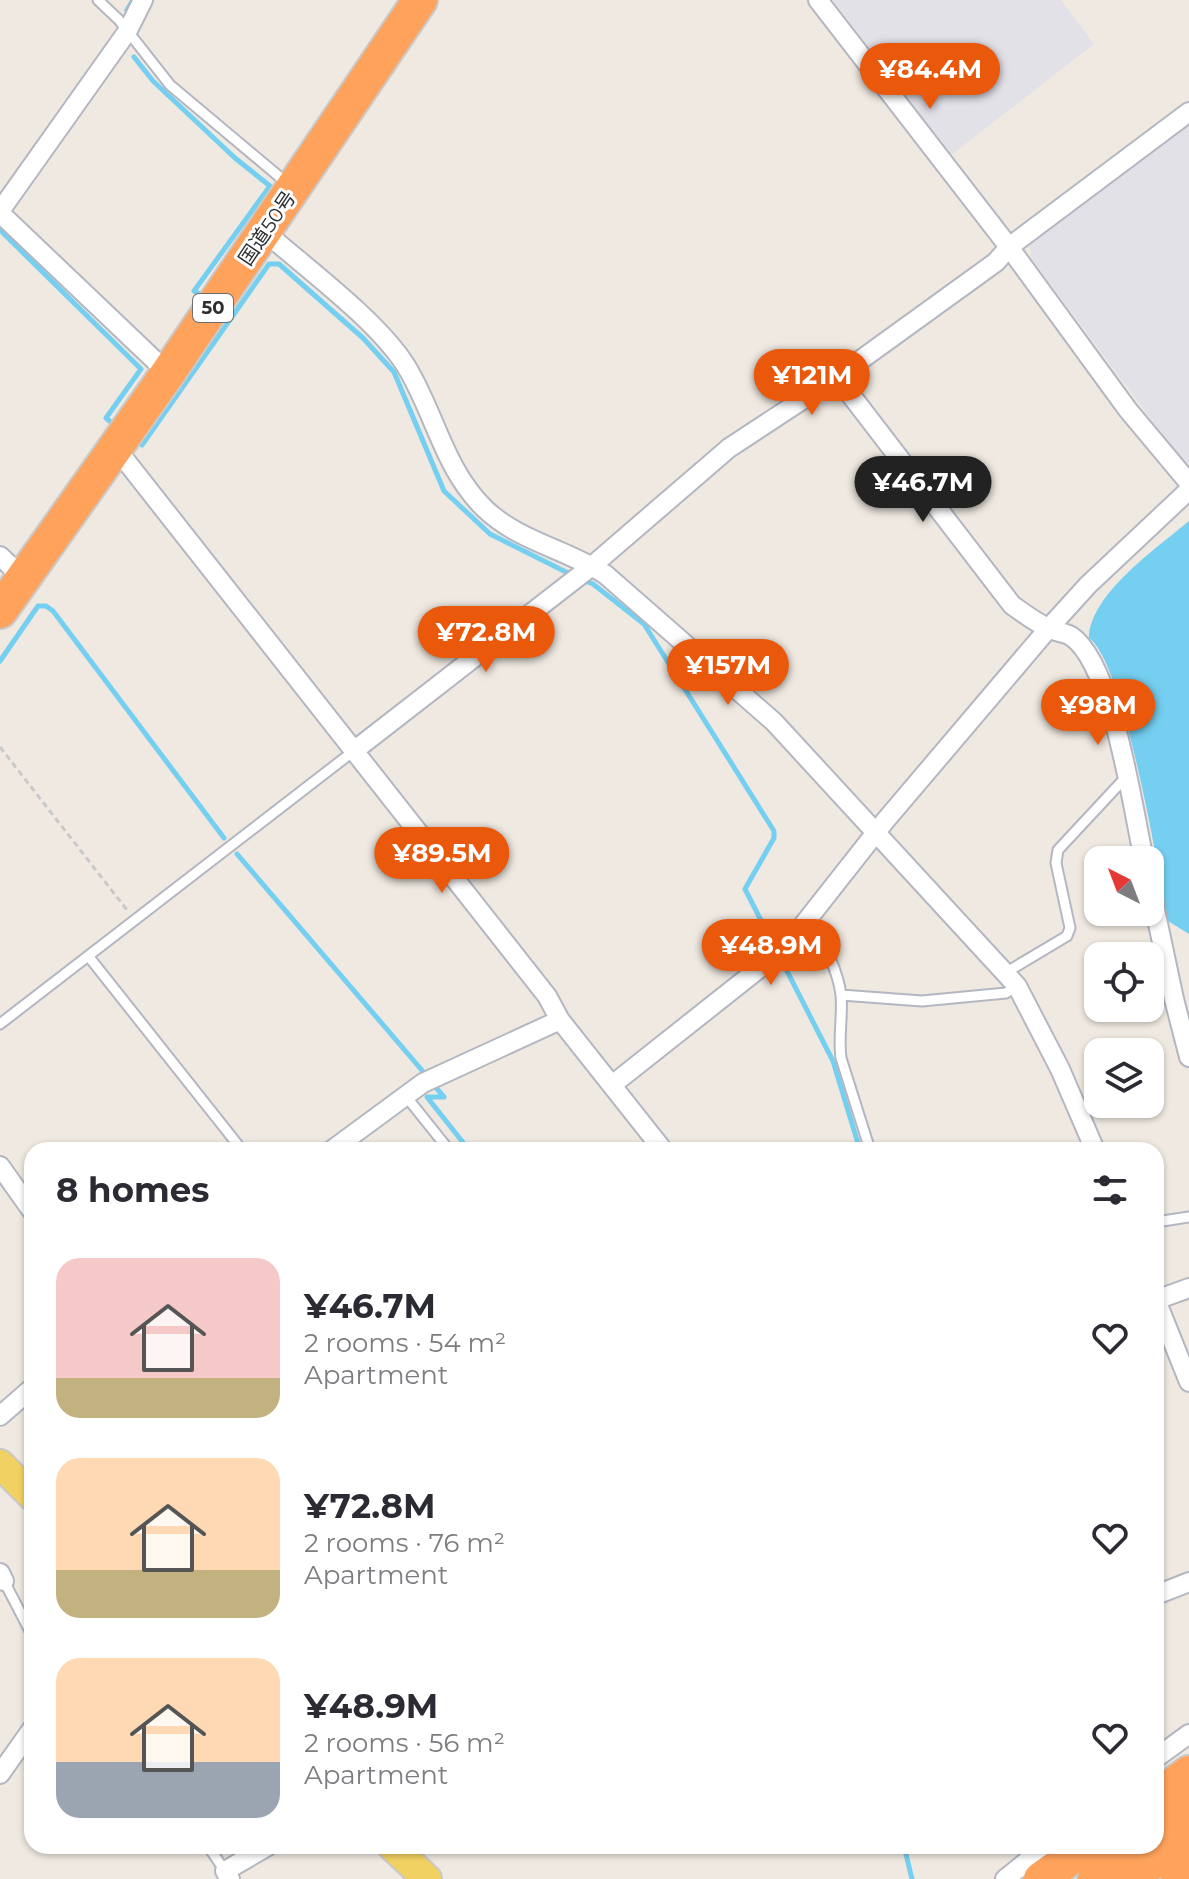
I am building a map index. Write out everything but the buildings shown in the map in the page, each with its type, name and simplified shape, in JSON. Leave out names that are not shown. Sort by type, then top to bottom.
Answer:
[{"type":"highway","name":"国道50号","points":[[0,611],[12,567],[114,451],[420,0]]},
{"type":"highway","points":[[1164,1791],[1189,1773]]},
{"type":"highway","points":[[1164,1824],[1189,1805]]},
{"type":"highway","points":[[1164,1853],[1189,1834]]},
{"type":"highway","points":[[1041,1879],[1076,1854]]},
{"type":"highway","points":[[1095,1879],[1126,1854]]},
{"type":"highway","points":[[1130,1879],[1163,1854]]},
{"type":"highway","points":[[1178,1879],[1189,1869]]},
{"type":"main road","points":[[0,1464],[24,1488]]},
{"type":"main road","points":[[400,1854],[427,1879]]},
{"type":"street","points":[[143,0],[127,32],[0,212],[168,373]]},
{"type":"street","points":[[818,0],[1009,247],[1128,410],[1189,483]]},
{"type":"street","points":[[355,750],[592,566],[729,448],[837,377],[996,262],[1009,247],[1189,112]]},
{"type":"street","points":[[265,232],[357,312],[397,354],[413,380],[457,476],[486,509],[512,530],[592,566],[625,590],[748,696],[1010,980],[1060,1069],[1092,1142]]},
{"type":"street","points":[[837,377],[1012,605],[1048,629],[1070,636],[1085,650],[1112,711],[1141,846]]},
{"type":"street","points":[[114,451],[126,461],[355,750],[657,1142]]},
{"type":"street","points":[[612,1085],[770,961],[810,919],[1048,629],[1088,585],[1189,490]]},
{"type":"street","points":[[1158,926],[1189,1057]]},
{"type":"street","points":[[343,1142],[423,1083],[560,1020]]},
{"type":"street","points":[[0,1166],[24,1200]]},
{"type":"street","points":[[1164,1297],[1189,1288]]},
{"type":"street","points":[[1164,1320],[1189,1382]]},
{"type":"street","points":[[0,1416],[24,1395]]},
{"type":"street","points":[[1164,1592],[1189,1582]]},
{"type":"street","points":[[1164,1752],[1189,1734]]},
{"type":"street","points":[[0,1774],[24,1740]]},
{"type":"street","points":[[227,1875],[257,1854]]},
{"type":"street","points":[[1005,1879],[1036,1854]]},
{"type":"lane","points":[[98,0],[119,20],[170,85],[293,189]]},
{"type":"lane","points":[[0,1024],[355,750]]},
{"type":"lane","points":[[841,995],[922,1001],[1006,993],[1010,980],[1067,936],[1070,928],[1056,863],[1058,850],[1126,777]]},
{"type":"lane","points":[[810,919],[822,941],[841,995],[841,1058],[867,1142]]},
{"type":"lane","points":[[89,957],[236,1142]]},
{"type":"lane","points":[[405,1095],[443,1142]]},
{"type":"lane","points":[[1164,1221],[1189,1217]]},
{"type":"lane","points":[[2,1577],[24,1620]]},
{"type":"lane","points":[[213,1854],[227,1875]]},
{"type":"path","points":[[0,747],[134,920]]},
{"type":"shaded area","points":[[833,0],[1061,0],[1094,44],[950,156]]},
{"type":"shaded area","points":[[1189,124],[1189,464],[1185,465],[1031,258],[1030,244]]},
{"type":"water","points":[[1189,521],[1189,934],[1168,921],[1164,900],[1164,846],[1154,846],[1138,770],[1115,686],[1102,656],[1089,638],[1092,621],[1101,605],[1127,573]]},
{"type":"waterway","points":[[127,10],[133,0]]},
{"type":"waterway","points":[[134,57],[153,81],[235,158],[270,186],[194,291],[202,295]]},
{"type":"waterway","points":[[0,230],[141,369],[106,418],[112,423]]},
{"type":"waterway","points":[[136,442],[142,445],[269,264],[279,264],[363,338],[394,372],[444,491],[490,534],[572,575]]},
{"type":"waterway","points":[[581,579],[593,584],[644,624],[774,831],[774,838],[745,889],[833,1061],[858,1142]]},
{"type":"waterway","points":[[0,661],[38,606],[46,606],[53,611],[224,838]]},
{"type":"waterway","points":[[237,854],[426,1075]]},
{"type":"waterway","points":[[432,1083],[444,1097],[427,1097],[463,1142]]},
{"type":"waterway","points":[[906,1854],[912,1879]]}]
